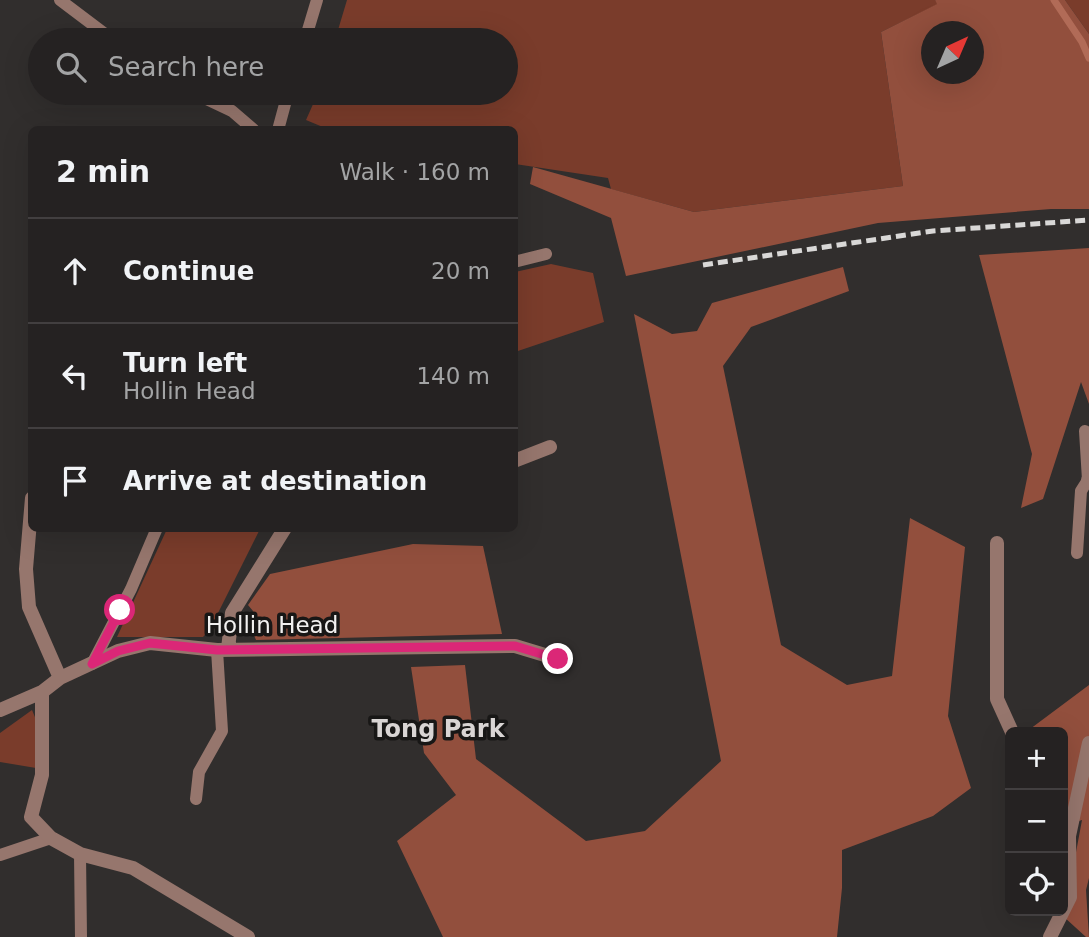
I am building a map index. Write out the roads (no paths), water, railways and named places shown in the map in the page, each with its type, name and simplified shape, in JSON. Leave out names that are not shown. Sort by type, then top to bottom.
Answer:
[{"type":"street","points":[[518,459],[550,447]]},
{"type":"street","points":[[29,532],[26,569],[29,607],[60,678]]},
{"type":"street","points":[[222,650],[232,613],[283,532]]},
{"type":"street","points":[[997,543],[997,699],[1010,727]]},
{"type":"street","name":"Hollin Head","points":[[0,710],[42,692],[60,678],[118,651],[150,643],[222,650],[515,646],[558,659]]},
{"type":"street","points":[[42,692],[42,775],[32,817],[51,838],[80,854],[132,868],[248,937]]},
{"type":"street","points":[[1050,937],[1070,897],[1069,837],[1089,743]]},
{"type":"lane","points":[[60,0],[97,28]]},
{"type":"lane","points":[[309,28],[317,0]]},
{"type":"lane","points":[[219,105],[232,111],[249,126]]},
{"type":"lane","points":[[279,126],[285,105]]},
{"type":"lane","points":[[518,261],[546,254]]},
{"type":"lane","points":[[1077,553],[1081,491],[1089,481],[1085,431]]},
{"type":"lane","points":[[92,664],[131,589],[155,532]]},
{"type":"lane","points":[[196,799],[199,772],[222,731],[222,650]]},
{"type":"lane","points":[[0,855],[51,838]]},
{"type":"lane","points":[[80,854],[81,937]]},
{"type":"waterway","points":[[1054,0],[1082,42],[1089,58]]},
{"type":"railway","points":[[703,265],[933,231],[1089,220]]},
{"type":"district","name":"Tong Park","points":[[438,729]]}]
